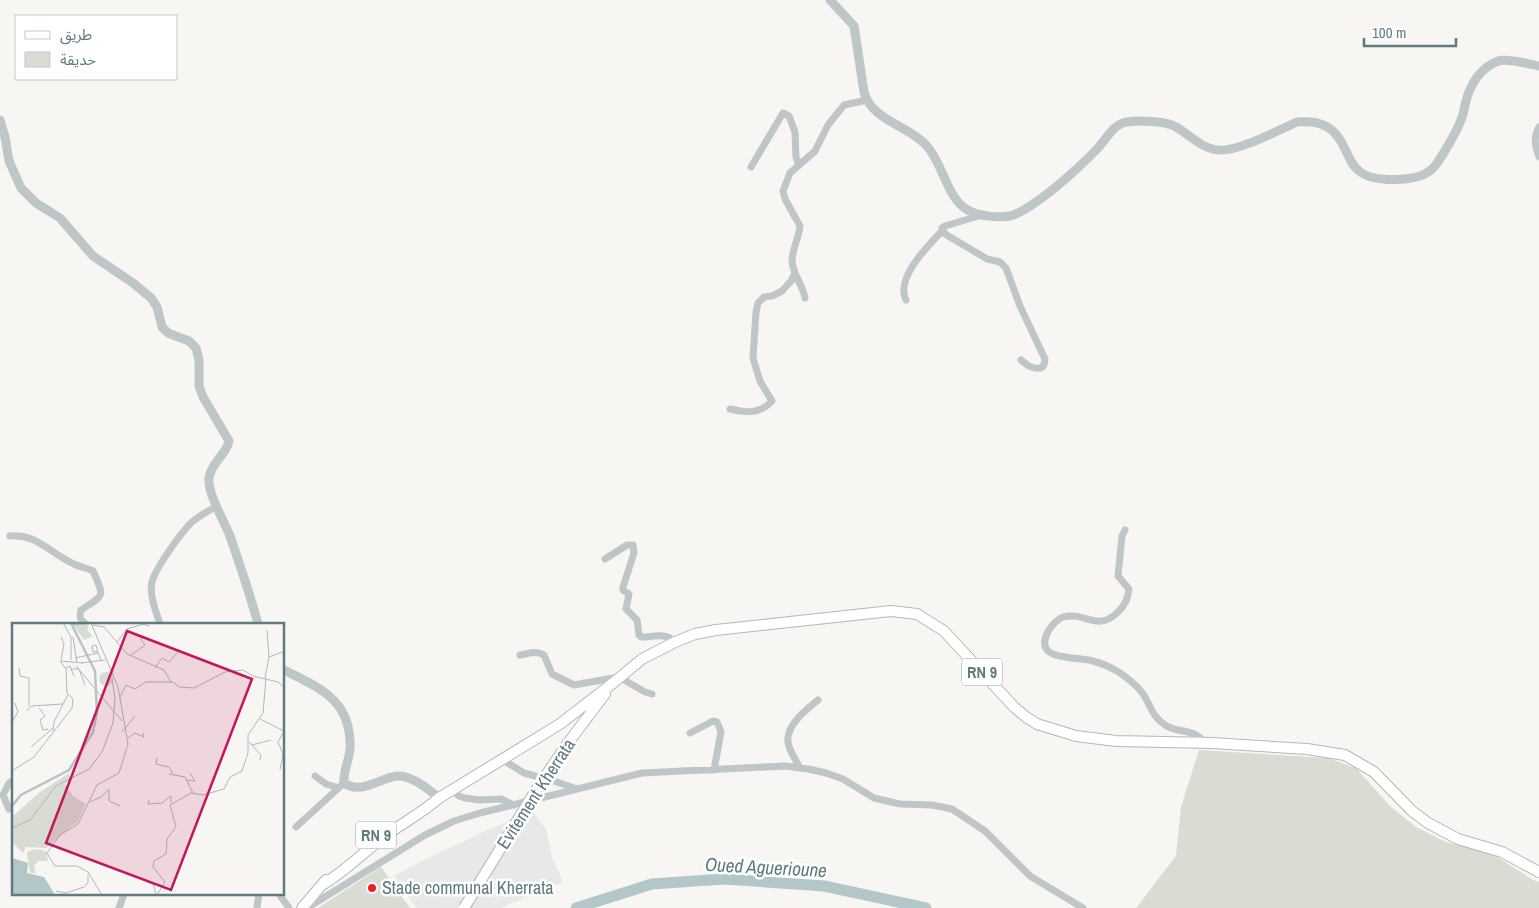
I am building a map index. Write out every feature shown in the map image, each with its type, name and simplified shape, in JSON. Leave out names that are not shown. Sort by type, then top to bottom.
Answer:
[{"type":"main road","name":"RN 9","points":[[302,908],[322,885],[334,878],[382,838],[424,811],[452,789],[560,724],[642,659],[675,642],[695,634],[716,630],[882,612],[908,612],[925,619],[944,632],[1014,707],[1037,724],[1076,736],[1116,741],[1207,743],[1319,750],[1345,755],[1374,772],[1412,811],[1428,824],[1458,839],[1502,852],[1539,872]]},
{"type":"main road","name":"Evitement Kherrata","points":[[464,908],[536,790],[568,743],[616,680]]},
{"type":"street","points":[[830,0],[854,26],[867,100],[874,111],[911,133],[926,145],[938,161],[957,201],[966,209],[984,214],[1010,216],[1040,199],[1097,150],[1118,126],[1126,122],[1138,121],[1174,125],[1201,144],[1219,150],[1233,149],[1297,122],[1321,123],[1340,137],[1351,162],[1357,170],[1374,178],[1391,180],[1423,175],[1433,168],[1462,120],[1471,85],[1484,70],[1498,61],[1506,60],[1539,66]]},
{"type":"street","points":[[805,298],[804,289],[795,273],[792,261],[800,226],[785,199],[783,191],[790,173],[814,151],[828,125],[844,105],[867,100]]},
{"type":"street","points":[[751,167],[783,114],[789,116],[795,132],[796,157],[799,165]]},
{"type":"street","points":[[0,120],[9,161],[21,188],[36,203],[60,218],[93,256],[133,283],[151,298],[157,307],[162,327],[168,334],[189,341],[196,348],[199,360],[199,386],[228,441],[227,448],[215,463],[209,478],[210,493],[218,506],[229,534],[258,623]]},
{"type":"street","points":[[1539,127],[1534,136],[1539,157]]},
{"type":"street","points":[[906,300],[903,294],[904,287],[916,259],[942,231],[942,228],[984,214]]},
{"type":"street","points":[[942,231],[987,259],[1000,262],[1006,268],[1020,306],[1045,359],[1044,365],[1041,368],[1035,368],[1021,360]]},
{"type":"street","points":[[730,409],[745,413],[757,411],[767,407],[772,400],[760,381],[753,358],[756,312],[758,303],[764,297],[772,296],[782,291],[795,273]]},
{"type":"street","points":[[160,623],[152,596],[152,581],[160,565],[188,526],[218,506]]},
{"type":"street","points":[[1125,530],[1119,553],[1118,576],[1129,589],[1128,596],[1121,610],[1110,619],[1102,622],[1070,616],[1056,621],[1046,635],[1045,644],[1048,651],[1054,655],[1095,661],[1118,672],[1143,694],[1152,712],[1165,725],[1176,730],[1194,734],[1207,743]]},
{"type":"street","points":[[10,536],[19,535],[31,539],[48,547],[74,564],[93,571],[100,594],[96,601],[80,610],[79,615],[85,623]]},
{"type":"street","points":[[605,559],[627,545],[633,545],[634,553],[623,587],[629,594],[626,609],[637,620],[640,637],[666,636],[671,637],[675,642]]},
{"type":"street","points":[[520,656],[541,653],[544,655],[552,674],[574,685],[616,680],[652,694]]},
{"type":"street","points":[[285,671],[329,696],[346,717],[350,731],[348,764],[343,775],[342,785],[296,827]]},
{"type":"street","points":[[800,768],[788,743],[789,732],[796,722],[818,700]]},
{"type":"street","points":[[690,733],[713,721],[717,722],[721,732],[714,770]]},
{"type":"street","points":[[503,760],[524,773],[577,789]]},
{"type":"street","points":[[306,908],[425,835],[454,821],[642,773],[784,766],[826,773],[843,779],[874,798],[900,804],[932,805],[952,809],[985,831],[1030,876],[1083,908]]},
{"type":"street","points":[[315,776],[326,784],[358,788],[399,776],[427,788],[439,798]]},
{"type":"street","points":[[9,810],[3,795],[9,783],[12,781]]},
{"type":"street","points":[[452,789],[459,796],[465,798],[480,800],[501,799],[514,805]]},
{"type":"street","points":[[119,908],[123,896]]},
{"type":"street","points":[[280,896],[289,908]]},
{"type":"shaded area","points":[[533,812],[546,829],[552,857],[563,882],[501,908],[416,908],[394,876],[496,826]]},
{"type":"green space","points":[[1199,750],[1328,758],[1356,768],[1390,806],[1416,827],[1446,842],[1499,858],[1539,882],[1539,908],[1136,908],[1176,856],[1181,807]]},
{"type":"green space","name":"Stade communal Kherrata","points":[[381,867],[410,908],[318,908],[379,868]]},
{"type":"waterway","name":"Oued Aguerioune","points":[[576,908],[652,884],[724,879],[824,886],[926,908]]},
{"type":"place","name":"Stade communal Kherrata","points":[[372,888]]}]
